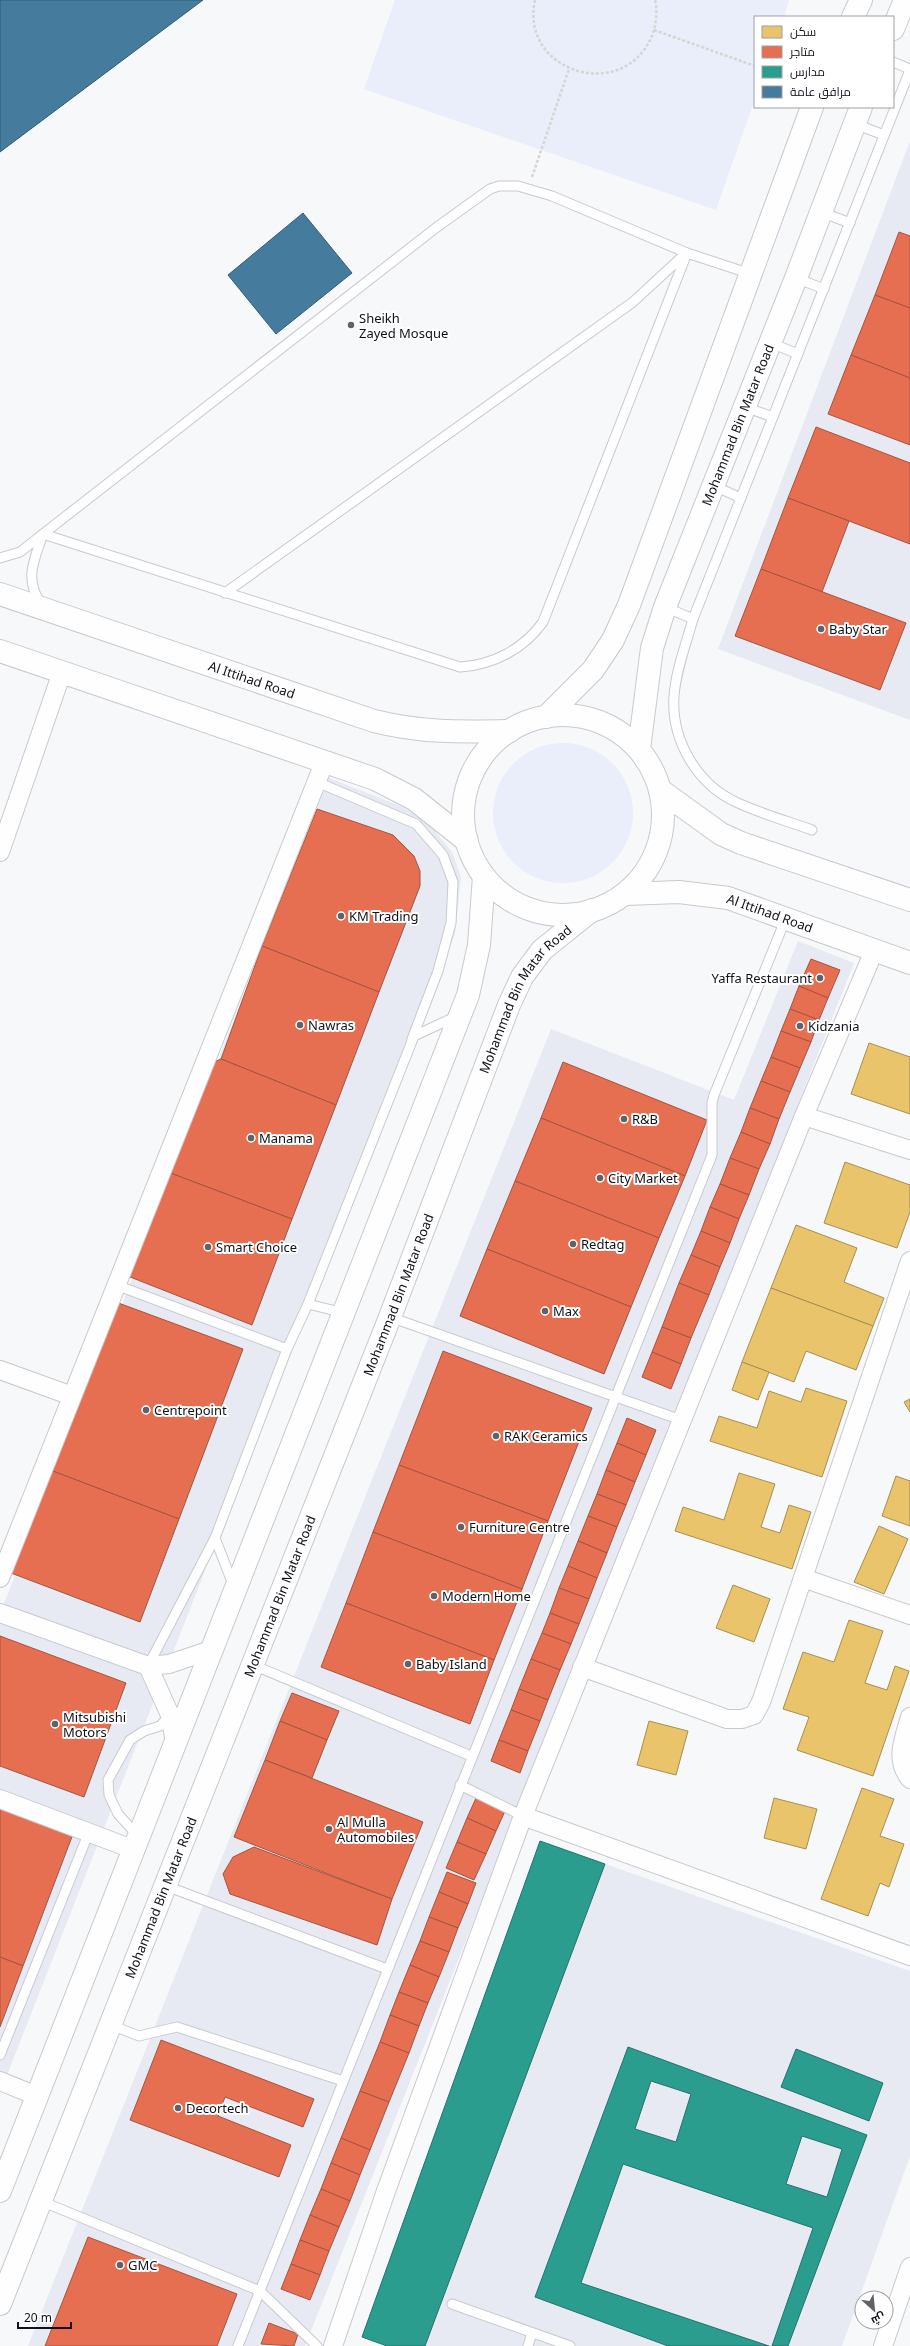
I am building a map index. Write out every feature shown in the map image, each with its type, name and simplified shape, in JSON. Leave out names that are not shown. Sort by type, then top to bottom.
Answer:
[{"type":"street","points":[[853,16],[861,0]]},
{"type":"street","points":[[894,27],[905,0]]},
{"type":"street","points":[[546,717],[593,670],[616,633],[632,598],[812,108]]},
{"type":"street","name":"Mohammad Bin Matar Road","points":[[639,749],[652,648],[665,607],[771,343],[858,115]]},
{"type":"street","name":"Al Ittihad Road","points":[[0,594],[374,721],[402,728],[443,733],[510,731]]},
{"type":"street","points":[[0,651],[62,672],[320,772],[375,779],[409,796],[467,841]]},
{"type":"street","points":[[0,852],[62,672]]},
{"type":"street","points":[[567,715],[587,718],[606,725],[624,735],[639,749],[652,768],[660,790],[664,812],[661,836],[654,858],[641,877],[625,894],[604,906],[592,910],[568,914],[544,913],[521,905],[506,896],[484,876],[474,859],[467,841],[464,820],[465,799],[470,779],[489,750],[510,731],[527,722],[546,717],[567,715]]},
{"type":"street","points":[[0,1578],[320,772]]},
{"type":"street","points":[[660,790],[721,834],[741,843],[910,900]]},
{"type":"street","points":[[0,2191],[137,1844],[234,1589],[462,1013],[477,961],[484,876]]},
{"type":"street","name":"Al Ittihad Road","points":[[625,894],[679,892],[728,898],[874,951],[910,962]]},
{"type":"street","name":"Mohammad Bin Matar Road","points":[[0,2304],[390,1317],[509,1005],[522,977],[542,950],[592,910]]},
{"type":"street","points":[[333,2346],[389,2183],[524,1816],[582,1667],[804,1116],[874,951]]},
{"type":"street","points":[[804,1116],[910,1150]]},
{"type":"street","points":[[582,1667],[727,1719],[742,1719],[754,1715],[761,1702],[908,1272]]},
{"type":"street","points":[[0,1370],[72,1396]]},
{"type":"street","points":[[803,1578],[910,1615]]},
{"type":"street","points":[[0,1613],[148,1666],[169,1664],[211,1650]]},
{"type":"street","points":[[148,1666],[170,1715],[175,1742]]},
{"type":"street","points":[[910,1717],[899,1754],[903,1767],[910,1779]]},
{"type":"street","points":[[0,1799],[88,1832],[137,1844]]},
{"type":"street","points":[[524,1816],[910,1956]]},
{"type":"street","points":[[0,2081],[37,2096]]},
{"type":"street","points":[[884,2346],[904,2304],[910,2267]]},
{"type":"lane","points":[[812,830],[737,802],[721,794],[696,769],[686,754],[676,726],[674,696],[693,619],[910,69],[894,62]]},
{"type":"lane","points":[[858,115],[884,135]]},
{"type":"lane","points":[[0,558],[20,552],[490,189],[504,185],[552,196],[687,253],[751,274]]},
{"type":"lane","points":[[821,212],[850,223]]},
{"type":"lane","points":[[225,593],[633,302],[687,253]]},
{"type":"lane","points":[[43,534],[460,667],[478,666],[516,648],[533,636],[543,622],[687,253]]},
{"type":"lane","points":[[796,278],[824,289]]},
{"type":"lane","points":[[771,343],[798,354]]},
{"type":"lane","points":[[745,407],[773,417]]},
{"type":"lane","points":[[714,486],[741,498]]},
{"type":"lane","points":[[43,534],[31,573],[33,592],[45,610]]},
{"type":"lane","points":[[665,607],[693,619]]},
{"type":"lane","points":[[148,1666],[215,1538],[287,1349],[308,1304],[438,971],[449,930],[452,882],[443,855],[416,824],[320,772]]},
{"type":"lane","points":[[238,2346],[471,1756],[712,1155],[714,1095],[786,918]]},
{"type":"lane","points":[[406,1054],[414,1036],[462,1013]]},
{"type":"lane","points":[[116,1285],[287,1349]]},
{"type":"lane","points":[[308,1304],[344,1313]]},
{"type":"lane","points":[[390,1317],[681,1420]]},
{"type":"lane","points":[[215,1538],[234,1589]]},
{"type":"lane","points":[[253,1665],[471,1756]]},
{"type":"lane","points":[[137,1844],[118,1814],[109,1795],[108,1780],[130,1740],[144,1731],[160,1726],[170,1715]]},
{"type":"lane","points":[[460,1785],[524,1816]]},
{"type":"lane","points":[[0,2055],[88,1832]]},
{"type":"lane","points":[[166,1886],[387,1969]]},
{"type":"lane","points":[[111,2025],[139,2036],[177,2027],[342,2081]]},
{"type":"lane","points":[[41,2201],[260,2291],[317,2346]]},
{"type":"lane","points":[[452,2304],[570,2346]]},
{"type":"lane","points":[[528,2346],[532,2333]]},
{"type":"path","points":[[535,0],[534,18],[541,42],[548,53],[569,68],[594,74],[620,69],[641,53],[654,30],[656,17],[655,0]]},
{"type":"path","points":[[654,30],[754,66]]},
{"type":"path","points":[[528,190],[569,68]]},
{"type":"shaded area","points":[[395,0],[789,0],[784,16],[754,16],[754,102],[716,210],[364,89]]},
{"type":"shaded area","points":[[910,141],[910,720],[718,649]]},
{"type":"shaded area","points":[[563,743],[583,746],[590,749],[602,755],[617,769],[630,793],[633,813],[630,833],[627,840],[621,852],[607,867],[583,880],[563,883],[543,880],[536,877],[524,871],[509,857],[496,833],[493,813],[496,793],[499,786],[505,774],[519,759],[543,746]]},
{"type":"shaded area","points":[[329,778],[403,807],[429,824],[452,852],[461,877],[455,934],[0,2093],[0,1614]]},
{"type":"shaded area","points":[[798,941],[854,963],[305,2346],[28,2346],[551,1029],[734,1100]]},
{"type":"shaded area","points":[[540,1841],[910,1971],[910,2156],[862,2290],[854,2290],[854,2312],[842,2346],[387,2346],[362,2337]]},
{"type":"building: سكن","points":[[869,1043],[910,1057],[910,1114],[851,1094]]},
{"type":"building: سكن","points":[[845,1162],[910,1185],[910,1212],[897,1248],[824,1223]]},
{"type":"building: سكن","points":[[796,1225],[857,1248],[844,1282],[884,1298],[873,1326],[771,1288]]},
{"type":"building: سكن","points":[[771,1288],[873,1326],[856,1370],[806,1351],[794,1382],[742,1362]]},
{"type":"building: سكن","points":[[742,1362],[769,1372],[758,1400],[732,1390]]},
{"type":"building: سكن","points":[[806,1388],[847,1401],[822,1477],[710,1441],[719,1416],[757,1428],[769,1391],[801,1402]]},
{"type":"building: سكن","points":[[910,1399],[910,1412],[904,1402]]},
{"type":"building: سكن","points":[[739,1473],[775,1484],[761,1527],[780,1533],[789,1505],[811,1512],[792,1569],[675,1531],[683,1507],[724,1520]]},
{"type":"building: سكن","points":[[896,1476],[910,1481],[910,1526],[882,1516]]},
{"type":"building: سكن","points":[[879,1526],[908,1539],[884,1594],[854,1582]]},
{"type":"building: سكن","points":[[733,1585],[770,1599],[754,1642],[716,1628]]},
{"type":"building: سكن","points":[[849,1620],[883,1631],[865,1683],[887,1690],[895,1666],[909,1671],[873,1776],[797,1750],[809,1717],[783,1709],[803,1652],[834,1662]]},
{"type":"building: سكن","points":[[649,1721],[688,1731],[676,1775],[637,1765]]},
{"type":"building: سكن","points":[[862,1788],[894,1799],[880,1836],[904,1844],[889,1887],[880,1883],[868,1916],[821,1899]]},
{"type":"building: سكن","points":[[774,1798],[817,1809],[806,1849],[764,1838]]},
{"type":"building: متاجر","points":[[899,232],[910,236],[910,308],[875,295]]},
{"type":"building: متاجر","points":[[875,295],[910,308],[910,378],[851,355]]},
{"type":"building: متاجر","points":[[851,355],[910,378],[910,445],[828,414]]},
{"type":"building: متاجر","points":[[816,427],[910,463],[910,544],[788,498]]},
{"type":"building: متاجر","points":[[788,498],[849,521],[822,592],[761,569]]},
{"type":"building: متاجر","name":"Baby Star","points":[[761,569],[906,623],[880,690],[735,636]]},
{"type":"building: متاجر","name":"KM Trading","points":[[317,809],[393,835],[414,856],[420,871],[420,886],[379,992],[262,946]]},
{"type":"building: متاجر","name":"Nawras","points":[[262,946],[379,992],[336,1105],[221,1059]]},
{"type":"building: متاجر","name":"Yaffa Restaurant","points":[[811,959],[840,970],[828,998],[799,986]]},
{"type":"building: متاجر","points":[[799,986],[828,998],[819,1020],[790,1009]]},
{"type":"building: متاجر","name":"Kidzania","points":[[790,1009],[819,1020],[811,1042],[781,1031]]},
{"type":"building: متاجر","points":[[781,1031],[811,1042],[800,1068],[771,1057]]},
{"type":"building: متاجر","points":[[771,1057],[800,1068],[790,1092],[761,1081]]},
{"type":"building: متاجر","name":"Manama","points":[[221,1059],[336,1105],[292,1219],[165,1171],[207,1065]]},
{"type":"building: متاجر","name":"R&B","points":[[563,1062],[707,1120],[685,1176],[541,1118]]},
{"type":"building: متاجر","points":[[761,1081],[790,1092],[779,1119],[750,1108]]},
{"type":"building: متاجر","points":[[750,1108],[779,1119],[770,1144],[741,1132]]},
{"type":"building: متاجر","name":"City Market","points":[[541,1118],[685,1176],[659,1238],[515,1181]]},
{"type":"building: متاجر","points":[[741,1132],[770,1144],[759,1169],[730,1158]]},
{"type":"building: متاجر","points":[[730,1158],[759,1169],[749,1195],[720,1184]]},
{"type":"building: متاجر","name":"Smart Choice","points":[[165,1171],[292,1219],[252,1325],[125,1275]]},
{"type":"building: متاجر","name":"Redtag","points":[[515,1181],[659,1238],[631,1307],[487,1249]]},
{"type":"building: متاجر","points":[[720,1184],[749,1195],[739,1219],[710,1207]]},
{"type":"building: متاجر","points":[[710,1207],[739,1219],[730,1243],[701,1231]]},
{"type":"building: متاجر","points":[[701,1231],[730,1243],[720,1267],[691,1255]]},
{"type":"building: متاجر","name":"Max","points":[[487,1249],[631,1307],[604,1374],[460,1316]]},
{"type":"building: متاجر","points":[[691,1255],[720,1267],[709,1295],[679,1283]]},
{"type":"building: متاجر","points":[[679,1283],[709,1295],[691,1338],[662,1327]]},
{"type":"building: متاجر","name":"Centrepoint","points":[[113,1301],[243,1349],[179,1519],[50,1470]]},
{"type":"building: متاجر","points":[[662,1327],[691,1338],[681,1364],[652,1352]]},
{"type":"building: متاجر","name":"RAK Ceramics","points":[[443,1351],[592,1408],[548,1521],[399,1465]]},
{"type":"building: متاجر","points":[[652,1352],[681,1364],[671,1389],[642,1377]]},
{"type":"building: متاجر","points":[[627,1418],[656,1430],[646,1455],[617,1443]]},
{"type":"building: متاجر","points":[[617,1443],[646,1455],[635,1482],[606,1470]]},
{"type":"building: متاجر","name":"Furniture Centre","points":[[399,1465],[548,1521],[522,1589],[373,1532]]},
{"type":"building: متاجر","points":[[50,1470],[179,1519],[140,1622],[11,1573]]},
{"type":"building: متاجر","points":[[606,1470],[635,1482],[626,1505],[597,1494]]},
{"type":"building: متاجر","points":[[597,1494],[626,1505],[617,1527],[588,1516]]},
{"type":"building: متاجر","points":[[588,1516],[617,1527],[607,1553],[578,1541]]},
{"type":"building: متاجر","name":"Modern Home","points":[[373,1532],[522,1589],[494,1660],[346,1603]]},
{"type":"building: متاجر","points":[[578,1541],[607,1553],[597,1578],[568,1566]]},
{"type":"building: متاجر","points":[[568,1566],[597,1578],[589,1599],[559,1588]]},
{"type":"building: متاجر","points":[[559,1588],[589,1599],[579,1624],[550,1613]]},
{"type":"building: متاجر","name":"Baby Island","points":[[346,1603],[494,1660],[470,1724],[321,1667]]},
{"type":"building: متاجر","points":[[550,1613],[579,1624],[571,1644],[542,1633]]},
{"type":"building: متاجر","points":[[542,1633],[571,1644],[560,1670],[531,1659]]},
{"type":"building: متاجر","name":"Mitsubishi Motors","points":[[0,1636],[126,1683],[84,1797],[0,1766]]},
{"type":"building: متاجر","points":[[531,1659],[560,1670],[548,1700],[519,1689]]},
{"type":"building: متاجر","points":[[519,1689],[548,1700],[540,1721],[511,1710]]},
{"type":"building: متاجر","points":[[292,1693],[339,1711],[327,1740],[280,1721]]},
{"type":"building: متاجر","points":[[511,1710],[540,1721],[528,1751],[499,1740]]},
{"type":"building: متاجر","points":[[280,1721],[327,1740],[312,1778],[265,1760]]},
{"type":"building: متاجر","points":[[499,1740],[528,1751],[520,1773],[491,1761]]},
{"type":"building: متاجر","name":"Al Mulla Automobiles","points":[[265,1760],[423,1822],[392,1899],[234,1837]]},
{"type":"building: متاجر","points":[[476,1798],[505,1811],[496,1831],[467,1818]]},
{"type":"building: متاجر","points":[[0,1807],[73,1834],[23,1966],[0,1957]]},
{"type":"building: متاجر","points":[[467,1818],[496,1831],[486,1854],[457,1842]]},
{"type":"building: متاجر","points":[[457,1842],[486,1854],[474,1880],[446,1868]]},
{"type":"building: متاجر","points":[[254,1847],[392,1899],[377,1945],[230,1894],[223,1874],[233,1857]]},
{"type":"building: متاجر","points":[[447,1872],[476,1883],[468,1904],[439,1892]]},
{"type":"building: متاجر","points":[[439,1892],[468,1904],[458,1928],[429,1917]]},
{"type":"building: متاجر","points":[[429,1917],[458,1928],[449,1952],[420,1941]]},
{"type":"building: متاجر","points":[[420,1941],[449,1952],[439,1977],[410,1965]]},
{"type":"building: متاجر","points":[[0,1957],[23,1966],[0,2027]]},
{"type":"building: متاجر","points":[[410,1965],[439,1977],[428,2003],[399,1992]]},
{"type":"building: متاجر","points":[[399,1992],[428,2003],[419,2026],[390,2015]]},
{"type":"building: متاجر","points":[[390,2015],[419,2026],[409,2053],[380,2042]]},
{"type":"building: متاجر","name":"Decortech","points":[[161,2040],[314,2099],[303,2127],[225,2097],[218,2116],[291,2145],[279,2177],[130,2120]]},
{"type":"building: متاجر","points":[[380,2042],[409,2053],[389,2102],[360,2091]]},
{"type":"building: متاجر","points":[[360,2091],[389,2102],[370,2150],[341,2138]]},
{"type":"building: متاجر","points":[[341,2138],[370,2150],[360,2175],[331,2163]]},
{"type":"building: متاجر","points":[[331,2163],[360,2175],[350,2201],[321,2189]]},
{"type":"building: متاجر","points":[[321,2189],[350,2201],[339,2227],[310,2215]]},
{"type":"building: متاجر","points":[[310,2215],[339,2227],[329,2251],[300,2240]]},
{"type":"building: متاجر","name":"GMC","points":[[88,2237],[237,2294],[217,2346],[45,2346]]},
{"type":"building: متاجر","points":[[300,2240],[329,2251],[320,2275],[291,2264]]},
{"type":"building: متاجر","points":[[291,2264],[320,2275],[310,2300],[281,2289]]},
{"type":"building: متاجر","points":[[269,2323],[298,2334],[294,2346],[261,2344]]},
{"type":"building: مدارس","points":[[540,1841],[605,1864],[425,2346],[387,2346],[362,2337]]},
{"type":"building: مدارس","points":[[628,2047],[867,2135],[788,2346],[772,2346],[813,2228],[623,2164],[581,2283],[769,2346],[668,2346],[535,2297]],"holes":[[[651,2081],[691,2094],[676,2142],[635,2129]],[[802,2136],[842,2149],[827,2197],[786,2184]]]},
{"type":"building: مدارس","points":[[796,2049],[883,2083],[869,2121],[781,2087]]},
{"type":"building: مرافق عامة","points":[[0,0],[203,0],[0,152]]},
{"type":"building: مرافق عامة","points":[[303,213],[352,273],[276,334],[228,275]]},
{"type":"place","name":"Sheikh Zayed Mosque","points":[[351,325]]},
{"type":"place","name":"Baby Star","points":[[821,629]]},
{"type":"place","name":"KM Trading","points":[[341,916]]},
{"type":"place","name":"Yaffa Restaurant","points":[[820,978]]},
{"type":"place","name":"Nawras","points":[[300,1025]]},
{"type":"place","name":"Kidzania","points":[[800,1026]]},
{"type":"place","name":"R&B","points":[[624,1119]]},
{"type":"place","name":"Manama","points":[[251,1138]]},
{"type":"place","name":"City Market","points":[[600,1178]]},
{"type":"place","name":"Redtag","points":[[573,1244]]},
{"type":"place","name":"Smart Choice","points":[[208,1247]]},
{"type":"place","name":"Max","points":[[545,1311]]},
{"type":"place","name":"Centrepoint","points":[[146,1410]]},
{"type":"place","name":"RAK Ceramics","points":[[496,1436]]},
{"type":"place","name":"Furniture Centre","points":[[461,1527]]},
{"type":"place","name":"Modern Home","points":[[434,1596]]},
{"type":"place","name":"Baby Island","points":[[408,1664]]},
{"type":"place","name":"Mitsubishi Motors","points":[[55,1724]]},
{"type":"place","name":"Al Mulla Automobiles","points":[[329,1829]]},
{"type":"place","name":"Decortech","points":[[178,2108]]},
{"type":"place","name":"GMC","points":[[120,2265]]}]
